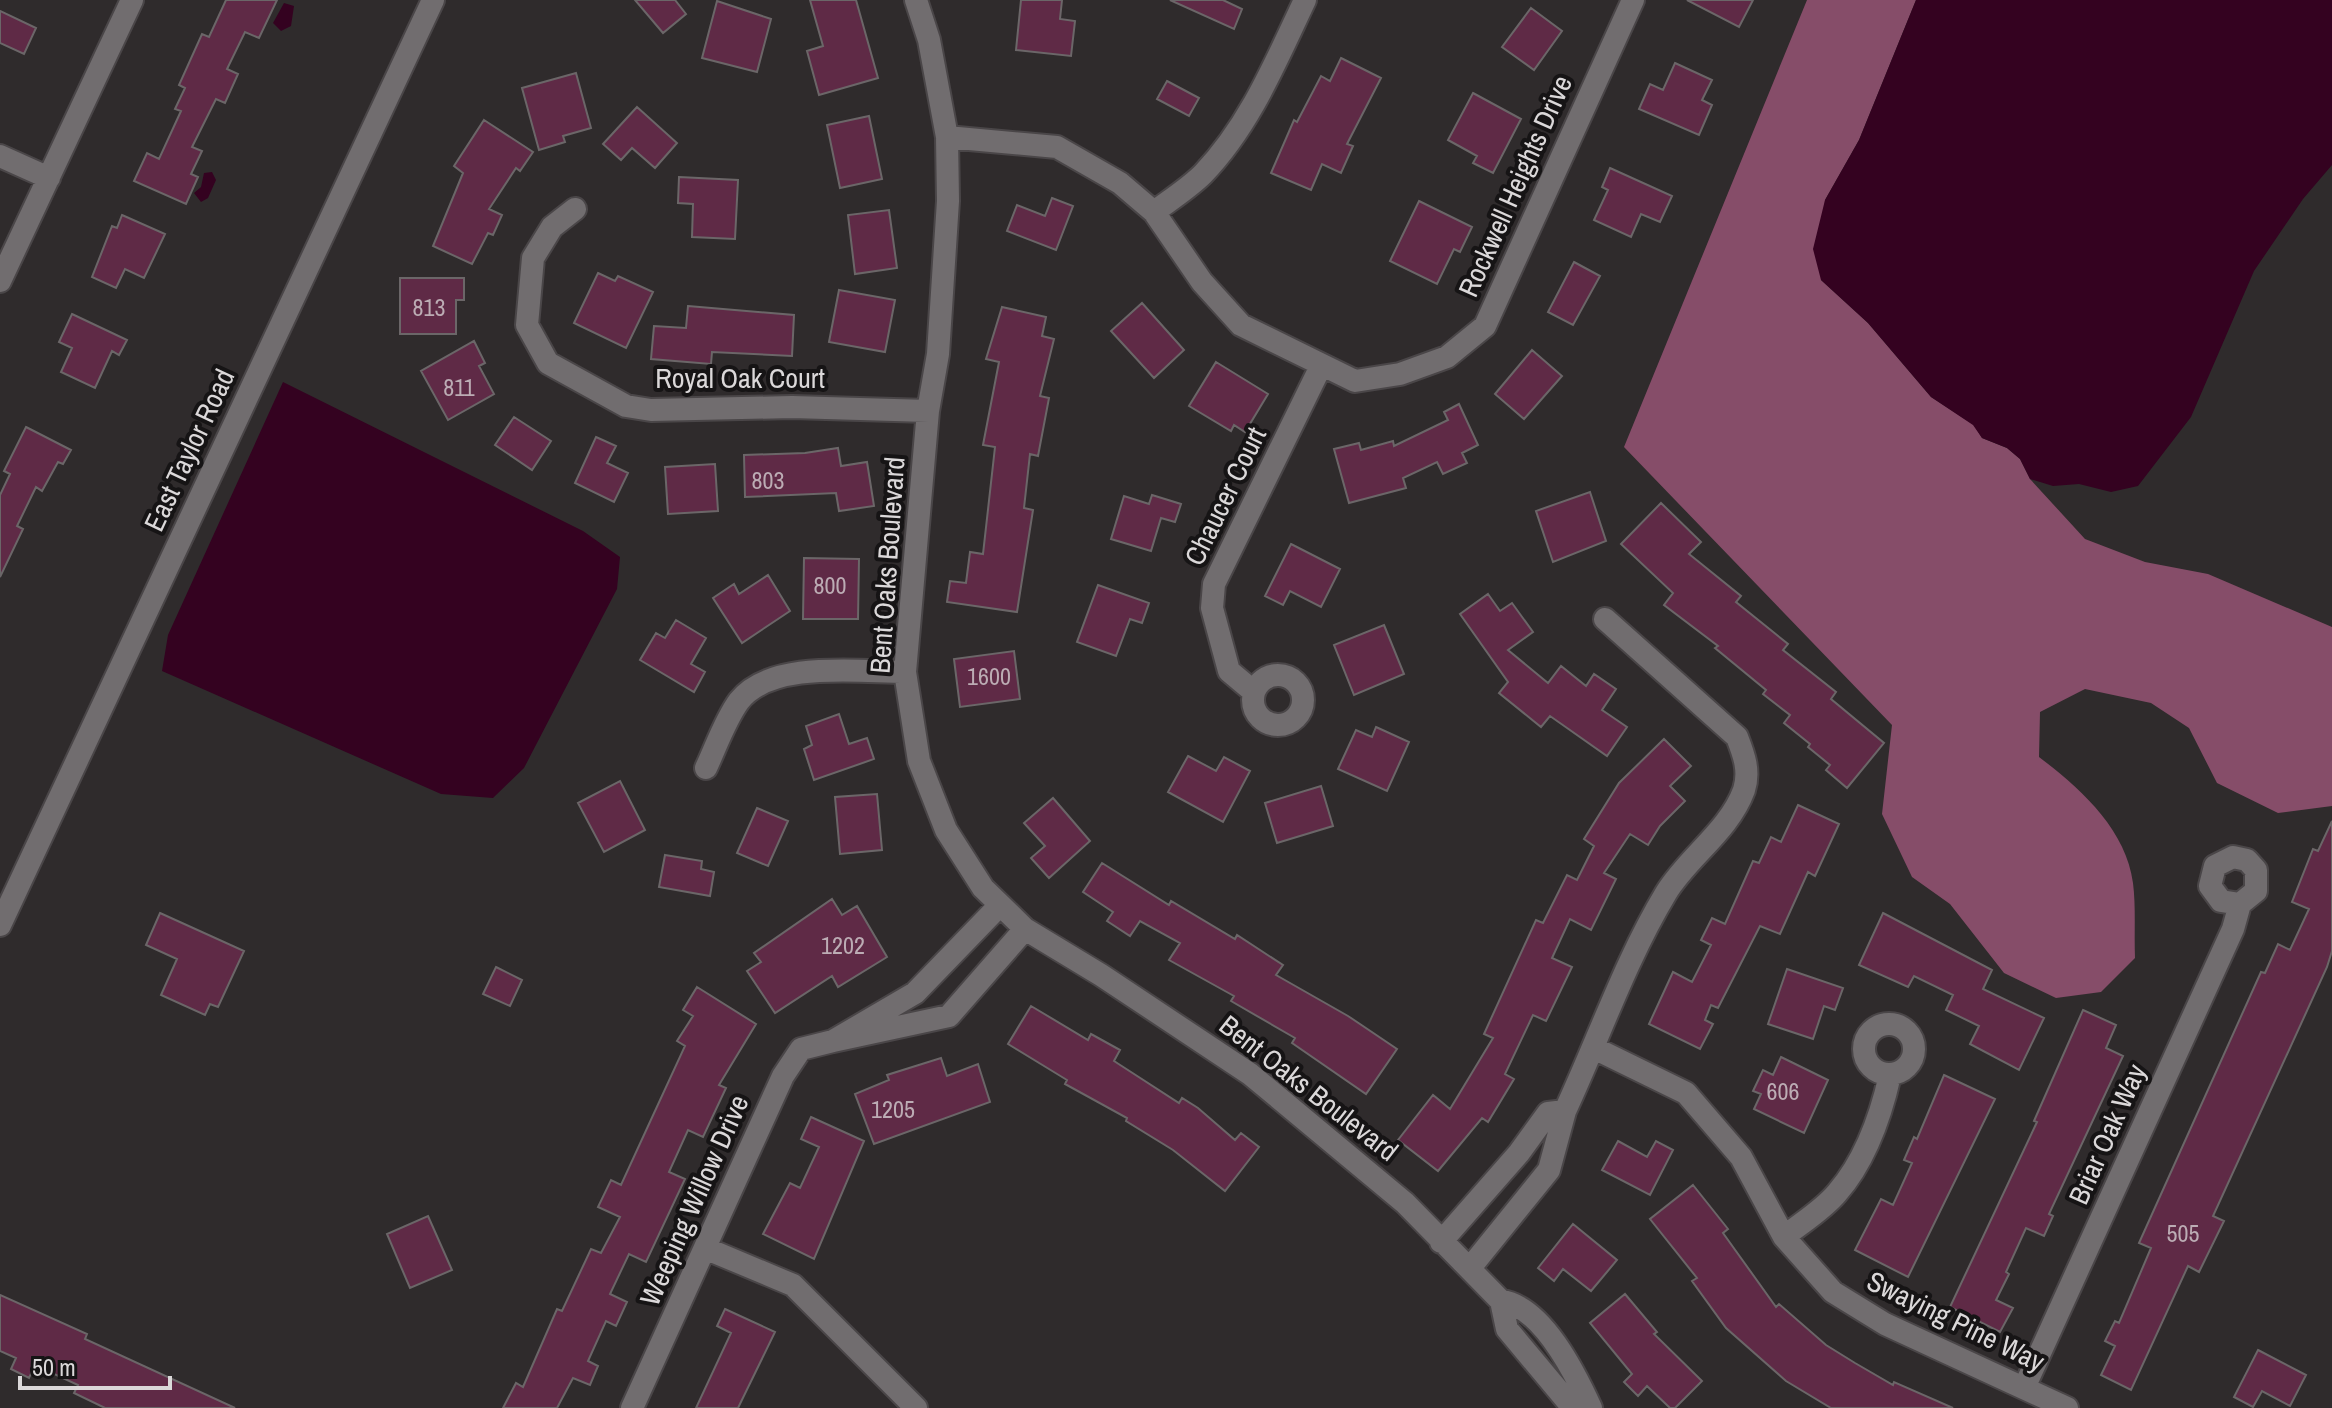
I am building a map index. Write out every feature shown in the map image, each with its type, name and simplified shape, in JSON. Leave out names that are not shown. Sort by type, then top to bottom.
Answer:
[{"type":"street","points":[[0,281],[132,0]]},
{"type":"street","name":"East Taylor Road","points":[[0,925],[433,0]]},
{"type":"street","name":"Bent Oaks Boulevard","points":[[916,0],[929,40],[947,137],[948,201],[938,354],[928,411],[905,672],[919,761],[946,830],[983,888],[1025,929],[1101,975],[1250,1074],[1405,1203],[1501,1301],[1527,1309],[1572,1368],[1591,1408]]},
{"type":"street","points":[[1154,212],[1202,175],[1235,132],[1262,92],[1305,0]]},
{"type":"street","name":"Rockwell Heights Drive","points":[[947,137],[1057,147],[1120,183],[1154,212],[1202,282],[1241,325],[1355,381],[1400,374],[1447,357],[1485,326],[1633,0]]},
{"type":"street","points":[[0,156],[49,178]]},
{"type":"street","name":"Royal Oak Court","points":[[575,209],[552,227],[533,258],[527,325],[548,363],[626,406],[651,410],[792,407],[928,411]]},
{"type":"street","name":"Chaucer Court","points":[[1254,692],[1229,671],[1212,608],[1214,584],[1321,366]]},
{"type":"street","points":[[1470,1268],[1549,1170],[1565,1111],[1623,976],[1667,891],[1734,810],[1745,788],[1747,762],[1737,737],[1605,619]]},
{"type":"street","points":[[706,768],[740,700],[772,678],[790,673],[905,672]]},
{"type":"street","name":"Briar Oak Way","points":[[2024,1388],[2236,921],[2240,904]]},
{"type":"street","name":"Weeping Willow Drive","points":[[833,1041],[915,993],[1000,905]]},
{"type":"street","name":"Weeping Willow Drive","points":[[632,1408],[707,1249],[783,1076],[801,1049],[949,1016],[1025,929]]},
{"type":"street","name":"Swaying Pine Way","points":[[1594,1048],[1686,1093],[1741,1157],[1784,1237],[1833,1292],[1885,1324],[2067,1408]]},
{"type":"street","points":[[1784,1237],[1836,1195],[1854,1169],[1882,1108],[1890,1075]]},
{"type":"street","points":[[1441,1242],[1519,1153],[1548,1113],[1565,1111]]},
{"type":"street","points":[[707,1249],[793,1285],[916,1408]]},
{"type":"street","name":"Bent Oaks Boulevard","points":[[1501,1301],[1507,1329],[1573,1408]]},
{"type":"shaded area","points":[[1807,0],[1916,0],[1859,140],[1825,200],[1821,280],[1868,323],[1931,397],[1974,425],[1982,438],[2007,448],[2020,459],[2030,479],[2085,539],[2145,562],[2208,574],[2332,627],[2332,806],[2278,813],[2217,783],[2189,728],[2151,703],[2085,689],[2040,712],[2039,757],[2099,811],[2129,863],[2135,911],[2135,958],[2101,992],[2056,998],[2004,973],[1950,904],[1912,877],[1882,814],[1892,725],[1624,447]]},
{"type":"shaded area","points":[[1916,0],[2332,0],[2332,165],[2303,199],[2254,271],[2191,417],[2138,486],[2111,492],[2079,484],[2053,486],[2030,479],[2020,459],[2007,448],[1982,438],[1973,425],[1931,397],[1868,323],[1821,280],[1813,249],[1825,200],[1859,140]]},
{"type":"shaded area","points":[[284,3],[294,6],[291,26],[281,31],[273,23]]},
{"type":"shaded area","points":[[212,172],[216,180],[208,198],[201,202],[194,193],[201,187],[204,173]]},
{"type":"shaded area","points":[[283,382],[583,531],[620,557],[617,589],[524,768],[493,798],[441,794],[162,671],[168,635]]},
{"type":"building","points":[[226,0],[277,0],[259,38],[245,32],[227,69],[238,74],[225,103],[216,99],[192,147],[202,151],[191,174],[198,177],[186,204],[134,181],[147,153],[159,159],[181,111],[175,109],[185,88],[179,85],[202,34],[209,37]]},
{"type":"building","points":[[635,0],[675,0],[686,14],[663,33]]},
{"type":"building","points":[[810,0],[856,0],[878,78],[819,95],[807,51],[823,46]]},
{"type":"building","points":[[1021,0],[1062,0],[1060,19],[1075,21],[1071,56],[1016,50]]},
{"type":"building","points":[[1170,0],[1223,0],[1242,9],[1234,29]]},
{"type":"building","points":[[1687,0],[1753,0],[1739,27]]},
{"type":"building","points":[[717,1],[771,19],[757,72],[702,58]]},
{"type":"building","points":[[1531,8],[1562,31],[1534,70],[1502,47]]},
{"type":"building","points":[[0,11],[36,28],[24,54],[0,43]]},
{"type":"building","points":[[1341,58],[1381,78],[1347,144],[1353,146],[1341,173],[1322,164],[1311,190],[1271,173],[1294,120],[1297,122],[1321,76],[1330,81]]},
{"type":"building","points":[[1675,63],[1712,80],[1702,100],[1712,105],[1699,135],[1639,109],[1650,84],[1663,90]]},
{"type":"building","points":[[576,73],[591,128],[563,136],[565,142],[539,150],[522,88]]},
{"type":"building","points":[[1167,81],[1199,98],[1189,116],[1157,99]]},
{"type":"building","points":[[1473,93],[1521,119],[1493,173],[1473,163],[1477,156],[1448,140]]},
{"type":"building","points":[[637,107],[677,143],[655,168],[632,148],[621,160],[603,144]]},
{"type":"building","points":[[869,116],[882,179],[840,188],[827,125]]},
{"type":"building","points":[[484,120],[533,152],[520,171],[516,168],[489,209],[502,215],[493,235],[488,233],[472,264],[433,246],[463,173],[454,166]]},
{"type":"building","points":[[1610,168],[1672,196],[1660,222],[1641,214],[1631,237],[1594,220],[1608,190],[1602,187]]},
{"type":"building","points":[[679,177],[738,180],[735,239],[692,237],[693,204],[678,203]]},
{"type":"building","points":[[1052,198],[1073,206],[1056,250],[1007,231],[1017,205],[1045,216]]},
{"type":"building","points":[[1419,201],[1472,227],[1460,252],[1454,249],[1437,284],[1390,261]]},
{"type":"building","points":[[889,210],[897,268],[855,274],[848,215]]},
{"type":"building","points":[[122,215],[165,234],[144,278],[125,269],[116,288],[92,277],[112,226],[117,228]]},
{"type":"building","points":[[1574,262],[1600,276],[1573,325],[1548,312]]},
{"type":"building","points":[[598,273],[615,281],[618,276],[653,292],[626,348],[574,323]]},
{"type":"building","points":[[400,278],[464,278],[464,300],[456,300],[456,334],[400,334]]},
{"type":"building","points":[[839,290],[895,300],[885,352],[829,342]]},
{"type":"building","points":[[1142,303],[1184,350],[1154,378],[1111,331]]},
{"type":"building","points":[[688,306],[794,315],[792,356],[712,352],[711,364],[651,359],[654,326],[686,328]]},
{"type":"building","points":[[1002,307],[1046,317],[1042,336],[1054,339],[1040,396],[1049,398],[1038,456],[1030,454],[1024,508],[1033,510],[1017,612],[947,602],[950,581],[966,583],[970,552],[983,554],[995,447],[983,445],[999,362],[986,359]]},
{"type":"building","points":[[72,314],[127,340],[119,355],[112,351],[95,388],[61,372],[72,348],[59,342]]},
{"type":"building","points":[[474,341],[485,363],[479,366],[494,394],[448,420],[421,371]]},
{"type":"building","points":[[1532,350],[1562,376],[1524,419],[1495,394]]},
{"type":"building","points":[[1216,362],[1268,394],[1245,432],[1234,425],[1231,431],[1189,406]]},
{"type":"building","points":[[1459,404],[1478,445],[1462,453],[1467,463],[1443,474],[1437,462],[1403,478],[1406,488],[1349,503],[1334,449],[1359,443],[1361,450],[1393,441],[1394,446],[1448,420],[1444,412]]},
{"type":"building","points":[[514,417],[551,441],[532,470],[495,445]]},
{"type":"building","points":[[26,427],[71,450],[63,464],[58,462],[42,491],[36,487],[17,526],[23,529],[0,577],[0,495],[10,474],[4,471]]},
{"type":"building","points":[[596,437],[616,446],[607,463],[628,473],[614,502],[575,483]]},
{"type":"building","points":[[838,448],[841,466],[867,462],[874,506],[839,511],[836,493],[745,497],[744,455],[805,453]]},
{"type":"building","points":[[715,464],[718,511],[668,514],[665,467]]},
{"type":"building","points":[[1590,492],[1606,541],[1553,562],[1536,511]]},
{"type":"building","points":[[1152,495],[1181,504],[1175,522],[1161,518],[1151,551],[1111,539],[1124,496],[1149,504]]},
{"type":"building","points":[[1661,503],[1701,542],[1689,554],[1741,596],[1736,602],[1788,644],[1783,650],[1836,692],[1831,699],[1884,743],[1847,788],[1826,770],[1830,765],[1808,747],[1810,744],[1784,723],[1790,715],[1763,694],[1766,690],[1715,648],[1718,646],[1664,605],[1673,593],[1621,544]]},
{"type":"building","points":[[1291,544],[1340,569],[1321,607],[1290,591],[1283,605],[1265,596]]},
{"type":"building","points":[[804,558],[859,559],[858,619],[803,619]]},
{"type":"building","points":[[768,575],[790,611],[742,643],[713,598],[734,584],[739,594]]},
{"type":"building","points":[[1098,585],[1149,603],[1142,623],[1130,619],[1116,656],[1077,642]]},
{"type":"building","points":[[1488,594],[1500,611],[1512,603],[1533,632],[1508,650],[1548,683],[1561,666],[1586,686],[1594,674],[1616,689],[1602,710],[1627,727],[1607,756],[1550,716],[1541,727],[1499,693],[1508,682],[1460,614]]},
{"type":"building","points":[[676,620],[706,638],[691,664],[705,672],[694,692],[640,660],[656,633],[665,638]]},
{"type":"building","points":[[1384,625],[1404,674],[1354,695],[1334,645]]},
{"type":"building","points":[[1014,651],[1020,699],[960,707],[954,659]]},
{"type":"building","points":[[839,714],[849,744],[867,738],[874,759],[814,780],[804,749],[812,745],[806,726]]},
{"type":"building","points":[[1376,727],[1409,742],[1387,791],[1338,769],[1356,730],[1372,737]]},
{"type":"building","points":[[1664,739],[1691,766],[1670,786],[1685,801],[1660,826],[1648,845],[1630,834],[1604,873],[1616,879],[1591,930],[1570,919],[1552,958],[1572,967],[1546,1021],[1533,1015],[1505,1074],[1514,1079],[1488,1122],[1482,1118],[1438,1171],[1398,1140],[1433,1095],[1450,1109],[1493,1038],[1484,1034],[1536,920],[1543,923],[1567,875],[1577,880],[1594,846],[1584,839],[1619,783]]},
{"type":"building","points":[[1188,756],[1216,771],[1224,757],[1250,771],[1223,822],[1168,792]]},
{"type":"building","points":[[620,781],[645,830],[604,852],[578,803]]},
{"type":"building","points":[[1321,786],[1333,826],[1277,843],[1265,803]]},
{"type":"building","points":[[877,794],[882,850],[840,854],[835,797]]},
{"type":"building","points":[[1053,798],[1090,841],[1049,878],[1031,858],[1045,846],[1024,823]]},
{"type":"building","points":[[1798,805],[1839,824],[1815,876],[1808,872],[1780,934],[1760,926],[1718,1008],[1711,1005],[1705,1020],[1713,1024],[1700,1049],[1649,1024],[1673,972],[1692,982],[1711,945],[1701,940],[1712,918],[1725,924],[1753,861],[1759,863],[1771,837],[1781,842]]},
{"type":"building","points":[[757,808],[788,821],[768,866],[737,853]]},
{"type":"building","points":[[2332,821],[2332,951],[2327,967],[2213,1216],[2224,1221],[2199,1272],[2188,1266],[2131,1390],[2101,1375],[2115,1346],[2105,1341],[2115,1321],[2119,1323],[2151,1248],[2139,1243],[2261,972],[2265,973],[2278,944],[2290,950],[2309,909],[2292,902],[2313,849],[2318,851]]},
{"type":"building","points":[[665,855],[702,861],[701,869],[714,872],[710,896],[659,887]]},
{"type":"building","points":[[1102,863],[1169,905],[1171,901],[1235,939],[1237,935],[1283,965],[1276,975],[1348,1016],[1397,1049],[1366,1094],[1292,1043],[1295,1038],[1231,1001],[1234,996],[1169,960],[1180,943],[1140,921],[1130,936],[1107,921],[1113,912],[1083,892]]},
{"type":"building","points":[[832,899],[842,915],[857,906],[887,957],[838,987],[832,976],[775,1013],[747,971],[761,962],[754,953]]},
{"type":"building","points":[[160,913],[244,951],[218,1007],[210,1004],[205,1015],[161,995],[177,959],[146,945]]},
{"type":"building","points":[[1883,913],[1992,970],[1983,989],[2044,1018],[2019,1070],[1970,1044],[1979,1026],[1946,1010],[1953,995],[1914,976],[1908,987],[1859,965]]},
{"type":"building","points":[[496,967],[522,980],[510,1006],[483,994]]},
{"type":"building","points":[[1787,969],[1843,988],[1835,1010],[1824,1006],[1813,1039],[1768,1024]]},
{"type":"building","points":[[697,987],[756,1024],[719,1085],[726,1088],[703,1137],[688,1130],[669,1172],[685,1179],[646,1262],[629,1254],[610,1294],[627,1302],[616,1326],[606,1321],[588,1361],[598,1366],[590,1385],[573,1378],[557,1408],[503,1408],[516,1383],[523,1387],[557,1309],[562,1311],[591,1249],[601,1253],[620,1217],[598,1207],[611,1180],[621,1185],[685,1046],[677,1041],[693,1016],[683,1010]]},
{"type":"building","points":[[1031,1006],[1088,1040],[1091,1034],[1120,1050],[1114,1061],[1179,1103],[1182,1098],[1198,1108],[1235,1140],[1241,1133],[1259,1147],[1225,1191],[1173,1150],[1126,1121],[1127,1118],[1065,1084],[1067,1080],[1008,1044]]},
{"type":"building","points":[[2083,1010],[2116,1025],[2106,1048],[2123,1056],[2049,1214],[2053,1216],[2044,1236],[2026,1228],[2006,1272],[2009,1274],[1996,1300],[2013,1308],[2000,1332],[1950,1307],[2037,1122],[2034,1121]]},
{"type":"building","points":[[1781,1057],[1828,1080],[1804,1133],[1754,1109],[1761,1094],[1753,1091],[1763,1070],[1773,1075]]},
{"type":"building","points":[[941,1058],[947,1076],[978,1064],[990,1102],[874,1144],[855,1094],[889,1080],[887,1075]]},
{"type":"building","points":[[1944,1075],[1995,1099],[1908,1277],[1855,1250],[1881,1199],[1893,1205],[1912,1163],[1904,1160],[1914,1137],[1917,1139]]},
{"type":"building","points":[[811,1117],[864,1141],[814,1259],[763,1234],[790,1183],[800,1188],[819,1147],[801,1139]]},
{"type":"building","points":[[1618,1141],[1647,1157],[1656,1141],[1673,1150],[1650,1195],[1602,1170]]},
{"type":"building","points":[[1693,1185],[1728,1229],[1723,1233],[1776,1307],[1779,1304],[1826,1345],[1893,1385],[1894,1382],[1953,1408],[1831,1408],[1786,1381],[1726,1328],[1692,1281],[1697,1278],[1650,1219]]},
{"type":"building","points":[[428,1216],[452,1270],[410,1288],[387,1234]]},
{"type":"building","points":[[1573,1224],[1617,1260],[1591,1291],[1563,1269],[1554,1281],[1538,1268]]},
{"type":"building","points":[[1625,1294],[1657,1332],[1654,1334],[1702,1381],[1675,1408],[1670,1408],[1647,1386],[1638,1396],[1624,1382],[1632,1374],[1590,1323]]},
{"type":"building","points":[[0,1295],[87,1334],[85,1339],[235,1408],[105,1408],[74,1393],[78,1385],[35,1365],[29,1378],[11,1369],[16,1358],[0,1351]]},
{"type":"building","points":[[725,1309],[775,1332],[738,1408],[696,1408],[731,1333],[717,1326]]},
{"type":"building","points":[[2258,1350],[2306,1375],[2290,1406],[2262,1391],[2253,1407],[2234,1397]]}]
